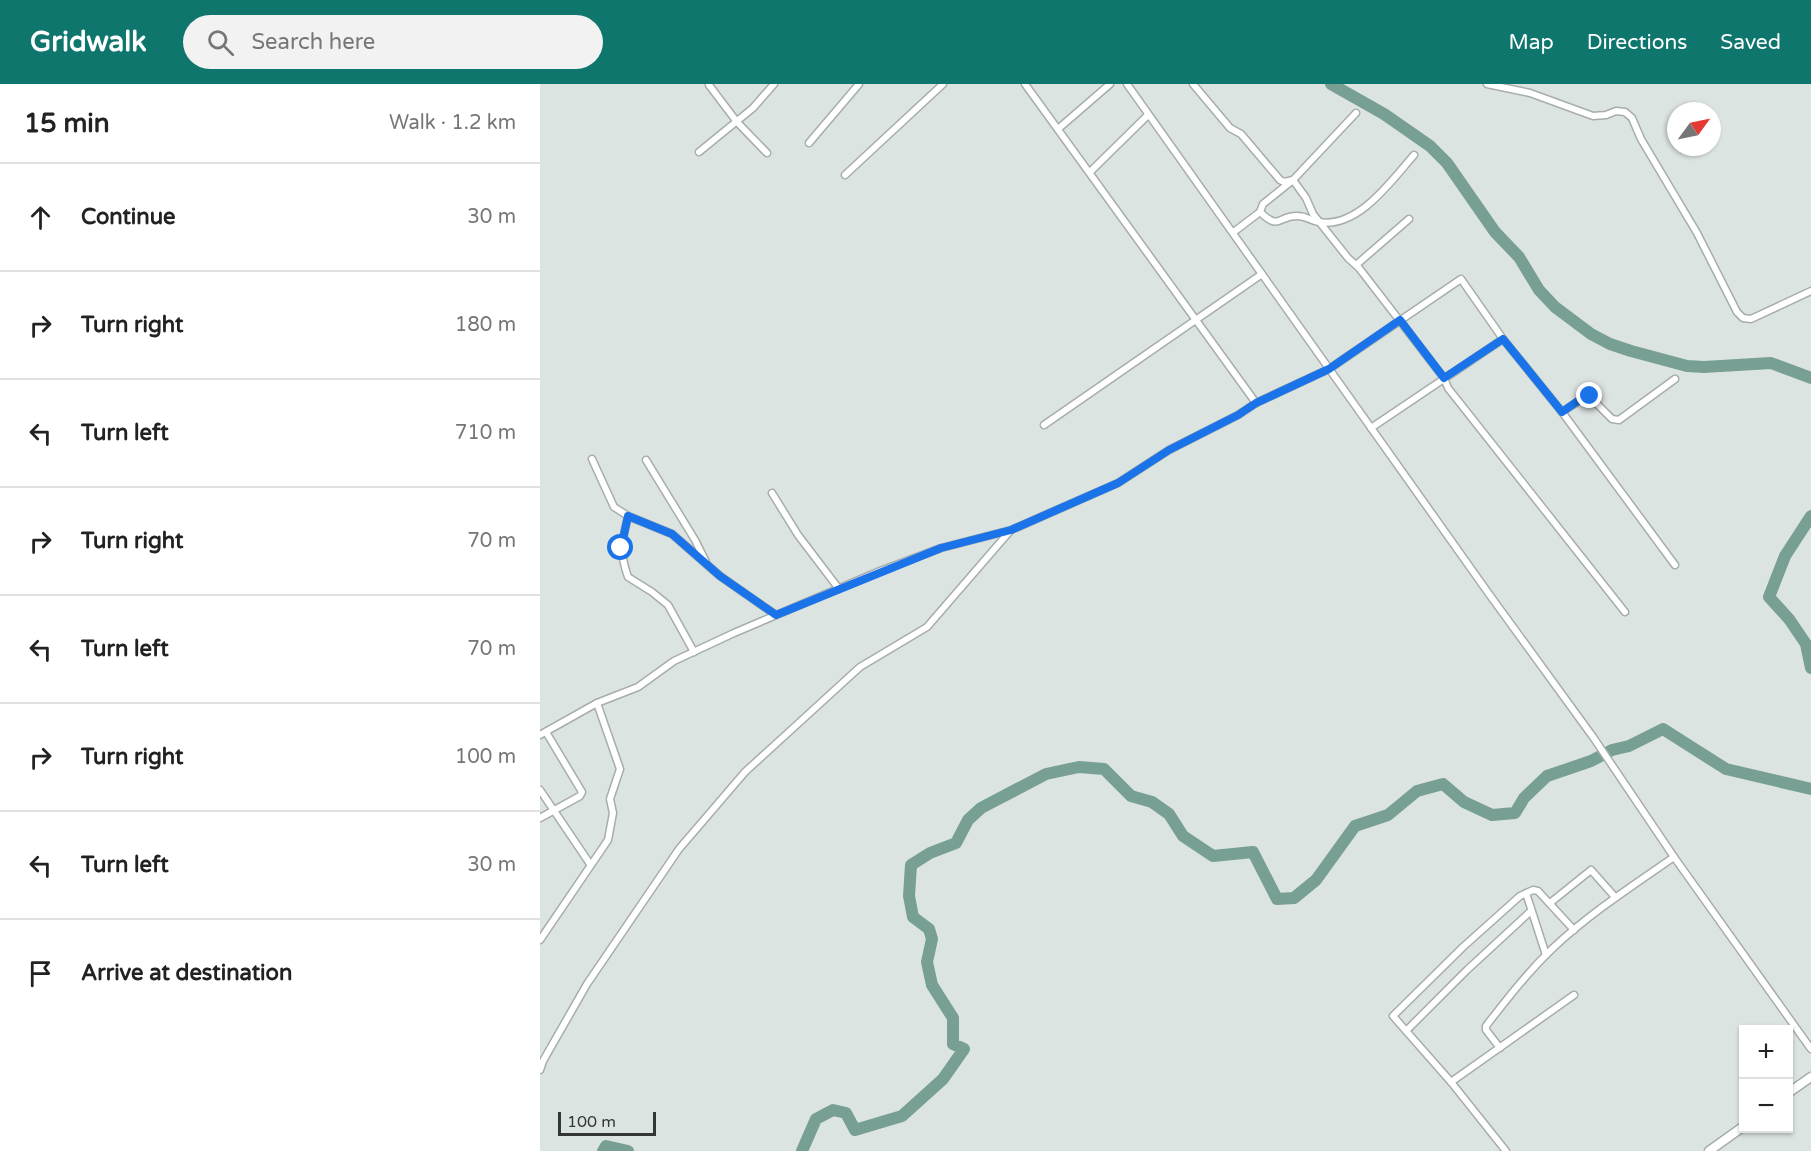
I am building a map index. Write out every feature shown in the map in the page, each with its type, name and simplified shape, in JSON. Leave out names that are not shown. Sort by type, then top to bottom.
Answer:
[{"type":"main road","points":[[1793,1090],[1811,1077]]},
{"type":"main road","points":[[1709,1151],[1739,1129]]},
{"type":"street","points":[[699,152],[737,122],[774,84]]},
{"type":"street","points":[[809,143],[859,84]]},
{"type":"street","points":[[845,175],[942,84]]},
{"type":"street","points":[[1025,84],[1256,403]]},
{"type":"street","points":[[1059,129],[1110,84]]},
{"type":"street","points":[[1126,84],[1593,737],[1674,857],[1811,1049]]},
{"type":"street","points":[[1193,84],[1230,128],[1241,134],[1280,180],[1284,182],[1293,180]]},
{"type":"street","points":[[1488,84],[1530,93],[1593,116],[1616,111],[1625,112],[1632,118],[1641,139],[1702,242],[1737,312],[1743,318],[1751,319],[1811,291]]},
{"type":"street","points":[[709,85],[737,122],[767,153]]},
{"type":"street","points":[[1235,231],[1260,212],[1269,197],[1293,180],[1356,113]]},
{"type":"street","points":[[1090,172],[1148,115]]},
{"type":"street","points":[[1260,212],[1270,221],[1279,222],[1293,216],[1307,216],[1319,222],[1342,220],[1359,213],[1414,154]]},
{"type":"street","points":[[1293,180],[1319,222],[1400,320],[1444,378],[1448,388],[1625,612]]},
{"type":"street","points":[[1356,265],[1409,219]]},
{"type":"street","points":[[1044,425],[1262,273]]},
{"type":"street","points":[[540,818],[580,796],[582,792],[543,734],[597,703],[638,687],[675,661],[776,615],[941,548],[1011,530],[1118,483],[1169,450],[1238,415],[1256,403],[1329,369],[1461,279],[1503,339],[1562,412],[1675,565]]},
{"type":"street","points":[[1371,428],[1503,339]]},
{"type":"street","points":[[1562,412],[1588,395],[1612,420],[1619,420],[1674,379]]},
{"type":"street","points":[[592,459],[614,507],[628,516],[672,534],[708,565],[776,615]]},
{"type":"street","points":[[646,460],[708,565]]},
{"type":"street","points":[[772,493],[798,536],[839,589]]},
{"type":"street","points":[[628,516],[621,548],[622,562],[628,577],[668,605],[694,652]]},
{"type":"street","points":[[540,1070],[587,984],[679,849],[737,781],[860,667],[927,627],[1011,530]]},
{"type":"street","points":[[540,940],[608,840],[613,813],[610,799],[620,769],[597,703]]},
{"type":"street","points":[[540,790],[590,864]]},
{"type":"street","points":[[1500,1048],[1486,1030],[1486,1026],[1520,983],[1574,930],[1615,897],[1674,857]]},
{"type":"street","points":[[1550,903],[1591,870],[1615,897]]},
{"type":"street","points":[[1506,1151],[1451,1082],[1395,1019],[1394,1014],[1462,947],[1526,893],[1536,889],[1574,930]]},
{"type":"street","points":[[1526,893],[1546,955]]},
{"type":"street","points":[[1407,1030],[1531,911]]},
{"type":"street","points":[[1451,1082],[1574,995]]},
{"type":"waterway","points":[[1331,84],[1384,114],[1430,146],[1447,163],[1495,232],[1519,257],[1539,290],[1555,307],[1591,334],[1610,344],[1687,366],[1771,363],[1811,378]]},
{"type":"waterway","points":[[1811,516],[1785,556],[1769,597],[1789,619],[1806,644],[1811,668]]},
{"type":"waterway","points":[[802,1151],[816,1119],[833,1110],[846,1113],[855,1130],[902,1116],[943,1079],[964,1049],[953,1044],[953,1018],[932,985],[927,962],[932,939],[929,929],[913,917],[909,896],[911,865],[930,853],[956,843],[968,820],[981,808],[1046,774],[1079,767],[1104,769],[1131,796],[1152,802],[1169,814],[1183,836],[1213,856],[1253,852],[1277,899],[1294,898],[1316,880],[1355,826],[1388,815],[1417,791],[1443,784],[1464,802],[1492,815],[1515,813],[1524,798],[1547,776],[1591,761],[1612,750],[1629,746],[1663,729],[1726,769],[1811,789]]},
{"type":"waterway","points":[[603,1151],[606,1146],[628,1151]]},
{"type":"route","points":[[621,548],[628,516],[672,534],[720,576],[776,615],[941,548],[1011,530],[1118,483],[1169,450],[1238,415],[1256,403],[1329,369],[1400,320],[1444,378],[1503,339],[1562,412],[1585,396],[1590,396]]}]
